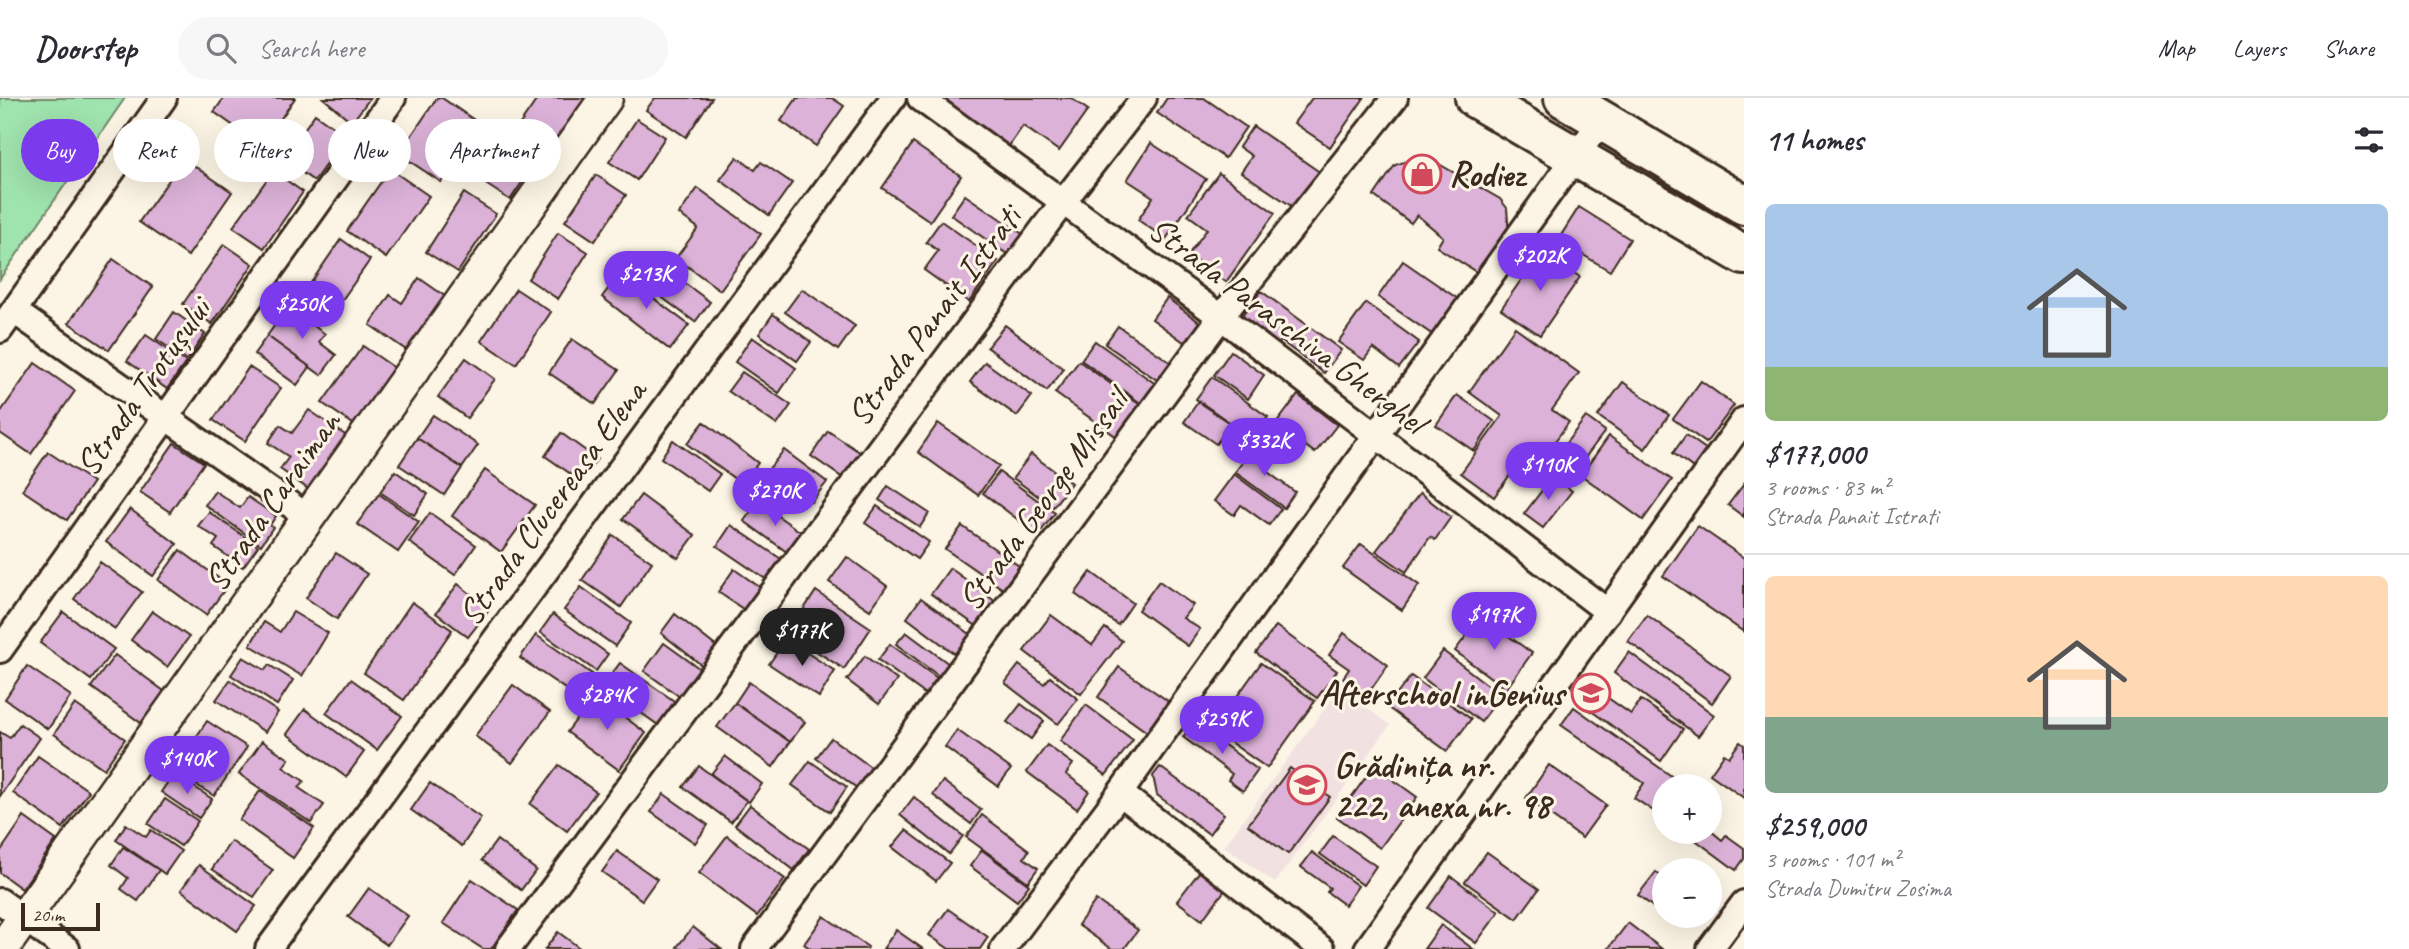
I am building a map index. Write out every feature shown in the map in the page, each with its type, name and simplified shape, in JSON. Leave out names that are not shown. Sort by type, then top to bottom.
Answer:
[{"type":"main road","points":[[1564,98],[1744,205]]},
{"type":"main road","points":[[1491,102],[1578,158],[1744,255]]},
{"type":"street","points":[[164,98],[7,321],[165,415],[307,517]]},
{"type":"street","name":"Strada Trotușului","points":[[0,650],[393,98]]},
{"type":"street","name":"Strada Caraiman","points":[[2,949],[11,909],[307,517],[606,98]]},
{"type":"street","name":"Strada Clucereasa Elena","points":[[268,949],[893,98]]},
{"type":"street","name":"Strada Paraschiva Gherghel","points":[[920,98],[1222,317],[1608,612]]},
{"type":"street","name":"Strada Panait Istrati","points":[[508,949],[1063,202],[1144,98]]},
{"type":"street","name":"Strada George Missail","points":[[754,949],[1222,317],[1395,98]]},
{"type":"street","points":[[1003,949],[1120,793],[1375,435],[1578,158],[1601,121]]},
{"type":"street","points":[[1367,949],[1744,420]]},
{"type":"street","points":[[1120,793],[1322,949]]},
{"type":"street","points":[[1710,949],[1744,903]]},
{"type":"street","points":[[11,909],[67,949]]},
{"type":"shaded area","name":"Grădinița nr. 222, anexa nr. 98","points":[[1340,688],[1390,725],[1275,883],[1224,846]]},
{"type":"green space","points":[[0,98],[125,98],[99,136],[99,119],[21,119],[21,182],[67,182],[0,279]]},
{"type":"building","points":[[224,98],[295,98],[281,119],[224,119],[214,112]]},
{"type":"building","points":[[323,98],[370,98],[354,119],[348,119]]},
{"type":"building","points":[[437,98],[442,98],[473,119],[425,119],[425,171],[411,162],[411,136]]},
{"type":"building","points":[[538,98],[588,98],[561,138],[561,119],[523,119]]},
{"type":"building","points":[[655,98],[712,98],[686,137],[646,110]]},
{"type":"building","points":[[797,98],[832,98],[844,106],[816,146],[781,121]]},
{"type":"building","points":[[938,98],[1071,98],[1088,110],[1059,151],[1023,126],[1009,146]]},
{"type":"building","points":[[1167,98],[1204,98],[1246,127],[1225,158],[1157,113]]},
{"type":"building","points":[[1312,98],[1364,98],[1330,147],[1294,123]]},
{"type":"building","points":[[315,114],[328,123],[328,161],[314,181],[314,119],[311,119]]},
{"type":"building","points":[[637,119],[665,137],[637,180],[609,162]]},
{"type":"building","points":[[1253,126],[1321,173],[1296,209],[1241,172],[1252,156],[1239,147]]},
{"type":"building","points":[[913,143],[961,176],[930,221],[882,188]]},
{"type":"building","points":[[1151,143],[1206,179],[1166,239],[1138,220],[1153,197],[1127,180]]},
{"type":"building","points":[[737,157],[755,170],[761,162],[792,183],[769,215],[720,180]]},
{"type":"building","points":[[1416,158],[1430,159],[1500,199],[1507,208],[1509,236],[1484,277],[1437,247],[1443,237],[1417,215],[1411,223],[1374,196],[1395,165]]},
{"type":"building","points":[[200,170],[232,192],[188,256],[139,222],[168,182],[200,182]]},
{"type":"building","points":[[1219,173],[1275,213],[1226,282],[1188,255],[1207,229],[1188,215]]},
{"type":"building","points":[[596,175],[626,195],[595,241],[565,221]]},
{"type":"building","points":[[265,182],[289,182],[303,192],[264,248],[233,227]]},
{"type":"building","points":[[381,182],[409,182],[429,196],[386,258],[347,231]]},
{"type":"building","points":[[483,182],[522,182],[510,200]]},
{"type":"building","points":[[698,188],[761,234],[720,290],[676,258],[698,228],[679,214]]},
{"type":"building","points":[[464,193],[496,214],[458,272],[426,252]]},
{"type":"building","points":[[965,195],[1024,235],[1010,256],[951,215]]},
{"type":"building","points":[[1579,207],[1630,239],[1610,271],[1558,240]]},
{"type":"building","points":[[941,221],[998,261],[969,302],[924,270],[938,251],[926,242]]},
{"type":"building","points":[[558,233],[588,252],[558,299],[528,279]]},
{"type":"building","points":[[341,239],[370,260],[330,317],[301,297]]},
{"type":"building","points":[[224,244],[253,264],[212,324],[183,304]]},
{"type":"building","points":[[1541,251],[1580,277],[1540,335],[1501,309]]},
{"type":"building","points":[[113,259],[153,287],[109,350],[69,323]]},
{"type":"building","points":[[1403,261],[1458,299],[1433,335],[1378,297]]},
{"type":"building","points":[[659,264],[710,302],[695,322],[644,284]]},
{"type":"building","points":[[620,273],[689,325],[670,350],[602,297]]},
{"type":"building","points":[[419,278],[449,299],[412,354],[370,325],[390,295],[402,303]]},
{"type":"building","points":[[516,289],[551,312],[516,364],[481,341]]},
{"type":"building","points":[[802,289],[855,326],[838,350],[785,312]]},
{"type":"building","points":[[1261,291],[1341,350],[1324,373],[1281,341],[1277,346],[1240,319]]},
{"type":"building","points":[[1167,298],[1202,324],[1188,345],[1152,319]]},
{"type":"building","points":[[1366,303],[1419,342],[1399,368],[1373,348],[1364,360],[1338,342]]},
{"type":"building","points":[[288,307],[325,334],[319,342],[336,355],[321,375],[267,336]]},
{"type":"building","points":[[174,312],[205,334],[187,360],[156,339]]},
{"type":"building","points":[[773,314],[811,342],[797,361],[759,334]]},
{"type":"building","points":[[1005,325],[1064,369],[1047,391],[987,347]]},
{"type":"building","points":[[1118,326],[1170,362],[1157,380],[1105,344]]},
{"type":"building","points":[[1515,327],[1579,373],[1552,410],[1569,422],[1531,474],[1517,465],[1494,497],[1461,473],[1502,416],[1469,392]]},
{"type":"building","points":[[146,335],[186,362],[167,389],[127,361]]},
{"type":"building","points":[[267,336],[310,367],[297,385],[254,354]]},
{"type":"building","points":[[752,337],[796,368],[779,393],[735,362]]},
{"type":"building","points":[[572,339],[619,370],[595,404],[549,373]]},
{"type":"building","points":[[1095,341],[1160,387],[1146,407],[1081,360]]},
{"type":"building","points":[[363,346],[396,369],[356,426],[322,403]]},
{"type":"building","points":[[1231,351],[1264,375],[1248,399],[1214,375]]},
{"type":"building","points":[[466,358],[495,379],[467,418],[438,397]]},
{"type":"building","points":[[1079,361],[1147,410],[1124,442],[1055,393]]},
{"type":"building","points":[[985,362],[1032,396],[1017,416],[970,382]]},
{"type":"building","points":[[35,363],[75,391],[31,454],[0,433],[0,413]]},
{"type":"building","points":[[249,367],[281,388],[245,441],[213,420]]},
{"type":"building","points":[[742,372],[791,405],[777,425],[728,391]]},
{"type":"building","points":[[1212,377],[1268,417],[1252,438],[1196,399]]},
{"type":"building","points":[[1701,381],[1734,405],[1706,443],[1673,419]]},
{"type":"building","points":[[1623,382],[1669,415],[1645,449],[1598,416]]},
{"type":"building","points":[[1298,395],[1337,425],[1315,453],[1276,424]]},
{"type":"building","points":[[1457,395],[1494,421],[1474,451],[1436,425]]},
{"type":"building","points":[[1198,402],[1231,424],[1216,444],[1184,422]]},
{"type":"building","points":[[309,410],[348,437],[311,491],[280,469],[289,457],[268,443],[280,425],[292,433]]},
{"type":"building","points":[[433,415],[478,445],[462,468],[417,438]]},
{"type":"building","points":[[1586,417],[1605,431],[1575,471],[1556,456]]},
{"type":"building","points":[[704,422],[758,463],[742,484],[687,444]]},
{"type":"building","points":[[938,423],[999,466],[978,495],[918,452]]},
{"type":"building","points":[[828,431],[861,453],[843,478],[811,456]]},
{"type":"building","points":[[561,433],[597,459],[581,481],[545,456]]},
{"type":"building","points":[[1686,435],[1710,452],[1696,470],[1673,453]]},
{"type":"building","points":[[1609,436],[1672,480],[1643,520],[1581,475]]},
{"type":"building","points":[[417,438],[462,468],[444,495],[399,465]]},
{"type":"building","points":[[673,440],[720,474],[708,491],[661,458]]},
{"type":"building","points":[[174,443],[204,463],[170,512],[140,492]]},
{"type":"building","points":[[1254,447],[1272,460],[1265,470],[1295,492],[1284,508],[1235,472]]},
{"type":"building","points":[[784,450],[827,482],[811,502],[768,470]]},
{"type":"building","points":[[48,452],[93,482],[67,520],[22,490]]},
{"type":"building","points":[[1031,454],[1071,483],[1053,507],[1013,478]]},
{"type":"building","points":[[485,470],[535,505],[501,552],[452,516]]},
{"type":"building","points":[[395,471],[428,494],[414,515],[380,492]]},
{"type":"building","points":[[999,472],[1055,513],[1038,535],[983,493]]},
{"type":"building","points":[[1234,474],[1281,509],[1269,525],[1241,505],[1234,515],[1214,501]]},
{"type":"building","points":[[1553,476],[1572,491],[1543,528],[1524,514]]},
{"type":"building","points":[[1744,484],[1744,517],[1728,505]]},
{"type":"building","points":[[888,486],[929,513],[920,527],[879,500]]},
{"type":"building","points":[[215,491],[240,508],[248,497],[276,516],[270,525],[273,527],[261,545],[205,505]]},
{"type":"building","points":[[1420,493],[1451,517],[1435,540],[1430,537],[1406,572],[1376,551]]},
{"type":"building","points":[[379,494],[419,522],[398,552],[357,524]]},
{"type":"building","points":[[641,495],[695,535],[678,558],[623,519]]},
{"type":"building","points":[[758,502],[805,535],[791,555],[744,521]]},
{"type":"building","points":[[877,506],[929,542],[917,559],[865,523]]},
{"type":"building","points":[[130,509],[177,544],[153,576],[106,542]]},
{"type":"building","points":[[209,512],[258,546],[243,567],[213,546],[218,539],[198,526]]},
{"type":"building","points":[[430,513],[476,545],[455,575],[409,542]]},
{"type":"building","points":[[731,525],[784,561],[770,582],[717,546]]},
{"type":"building","points":[[962,526],[1019,566],[1003,589],[945,549]]},
{"type":"building","points":[[1698,526],[1744,558],[1744,632],[1663,576]]},
{"type":"building","points":[[613,535],[652,562],[621,607],[582,580]]},
{"type":"building","points":[[1361,544],[1419,585],[1402,610],[1343,568]]},
{"type":"building","points":[[180,550],[228,585],[206,615],[158,580]]},
{"type":"building","points":[[336,553],[367,574],[337,619],[306,598]]},
{"type":"building","points":[[847,557],[887,586],[870,610],[829,582]]},
{"type":"building","points":[[100,562],[142,592],[115,629],[74,599]]},
{"type":"building","points":[[950,568],[996,602],[978,627],[931,594]]},
{"type":"building","points":[[734,569],[761,588],[746,611],[718,592]]},
{"type":"building","points":[[1091,572],[1133,603],[1118,625],[1075,594]]},
{"type":"building","points":[[1159,581],[1193,605],[1183,618],[1200,629],[1188,646],[1138,610]]},
{"type":"building","points":[[458,584],[490,609],[468,637],[436,613]]},
{"type":"building","points":[[581,587],[631,623],[615,646],[564,610]]},
{"type":"building","points":[[816,591],[871,628],[844,669],[788,633]]},
{"type":"building","points":[[921,598],[970,634],[955,654],[907,618]]},
{"type":"building","points":[[412,602],[452,630],[404,700],[364,673]]},
{"type":"building","points":[[152,611],[189,637],[167,667],[131,640]]},
{"type":"building","points":[[63,612],[114,649],[91,680],[40,643]]},
{"type":"building","points":[[293,612],[328,633],[302,676],[250,645],[264,622],[280,632]]},
{"type":"building","points":[[553,614],[608,654],[596,671],[540,632]]},
{"type":"building","points":[[675,614],[718,648],[704,667],[661,633]]},
{"type":"building","points":[[1051,615],[1092,645],[1105,628],[1122,641],[1081,694],[1024,651]]},
{"type":"building","points":[[1647,615],[1731,676],[1712,703],[1628,641]]},
{"type":"building","points":[[1481,616],[1532,653],[1506,689],[1455,651]]},
{"type":"building","points":[[1276,626],[1337,671],[1317,698],[1256,653]]},
{"type":"building","points":[[906,632],[949,664],[940,677],[896,644]]},
{"type":"building","points":[[1344,633],[1388,665],[1367,695],[1343,678],[1349,669],[1329,655]]},
{"type":"building","points":[[536,635],[592,674],[577,697],[520,658]]},
{"type":"building","points":[[786,639],[835,671],[819,697],[769,664]]},
{"type":"building","points":[[664,643],[703,671],[683,699],[644,671]]},
{"type":"building","points":[[890,644],[944,683],[932,699],[878,660]]},
{"type":"building","points":[[1443,651],[1501,695],[1481,722],[1423,678]]},
{"type":"building","points":[[1629,652],[1714,715],[1698,736],[1614,673]]},
{"type":"building","points":[[115,655],[164,691],[141,723],[91,687]]},
{"type":"building","points":[[865,656],[897,680],[879,704],[847,680]]},
{"type":"building","points":[[243,657],[265,670],[269,665],[293,680],[277,705],[231,675]]},
{"type":"building","points":[[620,663],[677,703],[661,727],[603,686]]},
{"type":"building","points":[[1261,663],[1315,701],[1267,768],[1213,730]]},
{"type":"building","points":[[1019,665],[1044,684],[1050,677],[1078,699],[1058,724],[1005,683]]},
{"type":"building","points":[[27,666],[71,696],[48,729],[5,699]]},
{"type":"building","points":[[1119,667],[1168,701],[1147,732],[1098,697]]},
{"type":"building","points":[[1411,676],[1471,719],[1447,751],[1387,707]]},
{"type":"building","points":[[351,679],[402,716],[377,750],[326,713]]},
{"type":"building","points":[[230,680],[278,712],[265,732],[216,700]]},
{"type":"building","points":[[749,682],[805,722],[790,742],[735,703]]},
{"type":"building","points":[[1588,684],[1631,714],[1641,700],[1683,729],[1661,761],[1576,700]]},
{"type":"building","points":[[513,685],[550,712],[512,763],[475,736]]},
{"type":"building","points":[[595,695],[646,733],[619,770],[567,732]]},
{"type":"building","points":[[735,703],[790,742],[773,767],[717,727]]},
{"type":"building","points":[[75,704],[125,739],[104,769],[54,734]]},
{"type":"building","points":[[1021,704],[1044,721],[1031,739],[1007,722]]},
{"type":"building","points":[[1086,705],[1133,740],[1106,775],[1060,741]]},
{"type":"building","points":[[1574,707],[1669,774],[1652,774],[1652,810],[1634,798],[1644,783],[1561,725]]},
{"type":"building","points":[[305,709],[364,752],[346,777],[287,734]]},
{"type":"building","points":[[207,721],[247,747],[214,796],[195,784],[203,772],[182,758]]},
{"type":"building","points":[[1194,722],[1258,770],[1243,791],[1228,780],[1232,774],[1183,737]]},
{"type":"building","points":[[20,724],[40,738],[0,796],[0,732],[10,738]]},
{"type":"building","points":[[957,730],[1011,769],[998,786],[945,747]]},
{"type":"building","points":[[831,738],[872,768],[857,788],[816,758]]},
{"type":"building","points":[[262,741],[289,759],[283,767],[304,781],[299,788],[324,805],[311,823],[239,774]]},
{"type":"building","points":[[1740,742],[1744,745],[1744,798],[1722,782],[1722,774],[1710,774],[1724,754],[1729,757]]},
{"type":"building","points":[[1047,745],[1073,764],[1066,774],[1089,791],[1077,809],[1027,772]]},
{"type":"building","points":[[38,756],[89,791],[63,828],[13,793]]},
{"type":"building","points":[[725,756],[762,784],[749,802],[711,774]]},
{"type":"building","points":[[810,761],[847,787],[830,812],[792,785]]},
{"type":"building","points":[[559,765],[596,792],[567,831],[530,804]]},
{"type":"building","points":[[1549,765],[1606,805],[1582,838],[1526,798]]},
{"type":"building","points":[[699,766],[747,801],[731,822],[683,787]]},
{"type":"building","points":[[1374,766],[1417,797],[1380,848],[1337,817]]},
{"type":"building","points":[[1160,767],[1224,814],[1209,834],[1157,795],[1153,776]]},
{"type":"building","name":"Grădinița nr. 222, anexa nr. 98","points":[[1290,768],[1330,797],[1288,854],[1248,825]]},
{"type":"building","points":[[174,773],[212,799],[199,818],[161,792]]},
{"type":"building","points":[[943,781],[981,810],[971,824],[933,795]]},
{"type":"building","points":[[430,783],[481,818],[462,846],[411,810]]},
{"type":"building","points":[[260,791],[314,828],[293,858],[239,820]]},
{"type":"building","points":[[664,794],[708,825],[695,843],[651,812]]},
{"type":"building","points":[[914,797],[963,836],[949,854],[900,815]]},
{"type":"building","points":[[165,799],[198,821],[181,846],[148,824]]},
{"type":"building","points":[[750,805],[809,849],[794,870],[735,825]]},
{"type":"building","points":[[982,815],[1029,850],[1024,858],[1038,868],[1028,882],[966,837]]},
{"type":"building","points":[[24,817],[56,840],[22,889],[0,873],[0,852]]},
{"type":"building","points":[[126,824],[146,837],[151,830],[181,851],[165,874],[116,840]]},
{"type":"building","points":[[906,830],[950,863],[936,881],[892,847]]},
{"type":"building","points":[[1726,835],[1744,848],[1744,859],[1736,870],[1701,844],[1722,844]]},
{"type":"building","points":[[727,836],[785,879],[757,916],[699,873]]},
{"type":"building","points":[[1333,836],[1376,866],[1363,885],[1320,854]]},
{"type":"building","points":[[497,840],[536,870],[521,890],[482,860]]},
{"type":"building","points":[[231,841],[273,870],[254,897],[212,869]]},
{"type":"building","points":[[123,847],[159,870],[138,901],[121,889],[128,878],[111,865]]},
{"type":"building","points":[[982,850],[1029,885],[1017,901],[970,866]]},
{"type":"building","points":[[617,851],[657,879],[642,900],[602,872]]},
{"type":"building","points":[[1312,852],[1358,886],[1345,905],[1327,892],[1330,888],[1301,867]]},
{"type":"building","points":[[1487,852],[1539,889],[1517,919],[1465,882]]},
{"type":"building","points":[[199,865],[256,906],[237,931],[181,890]]},
{"type":"building","points":[[1200,871],[1225,890],[1202,920],[1177,901]]},
{"type":"building","points":[[1451,876],[1499,912],[1476,943],[1428,908]]},
{"type":"building","points":[[1652,877],[1652,906],[1638,895]]},
{"type":"building","points":[[472,879],[518,910],[491,949],[483,949],[443,923]]},
{"type":"building","points":[[369,888],[408,916],[387,945],[348,917]]},
{"type":"building","points":[[1096,900],[1138,930],[1124,949],[1112,949],[1078,925]]},
{"type":"building","points":[[948,909],[988,937],[980,949],[949,949],[929,935]]},
{"type":"building","points":[[824,916],[868,947],[867,949],[811,949],[804,944]]},
{"type":"building","points":[[1628,923],[1662,949],[1608,949]]},
{"type":"building","points":[[1441,925],[1473,949],[1424,949]]},
{"type":"building","points":[[693,927],[721,949],[677,947]]},
{"type":"building","points":[[896,930],[923,949],[883,949]]},
{"type":"building","points":[[558,932],[581,949],[545,949]]},
{"type":"place","name":"Rodiez","points":[[1422,174]]},
{"type":"place","name":"Afterschool inGenius","points":[[1591,693]]},
{"type":"place","name":"Grădinița nr. 222, anexa nr. 98","points":[[1307,785]]}]
